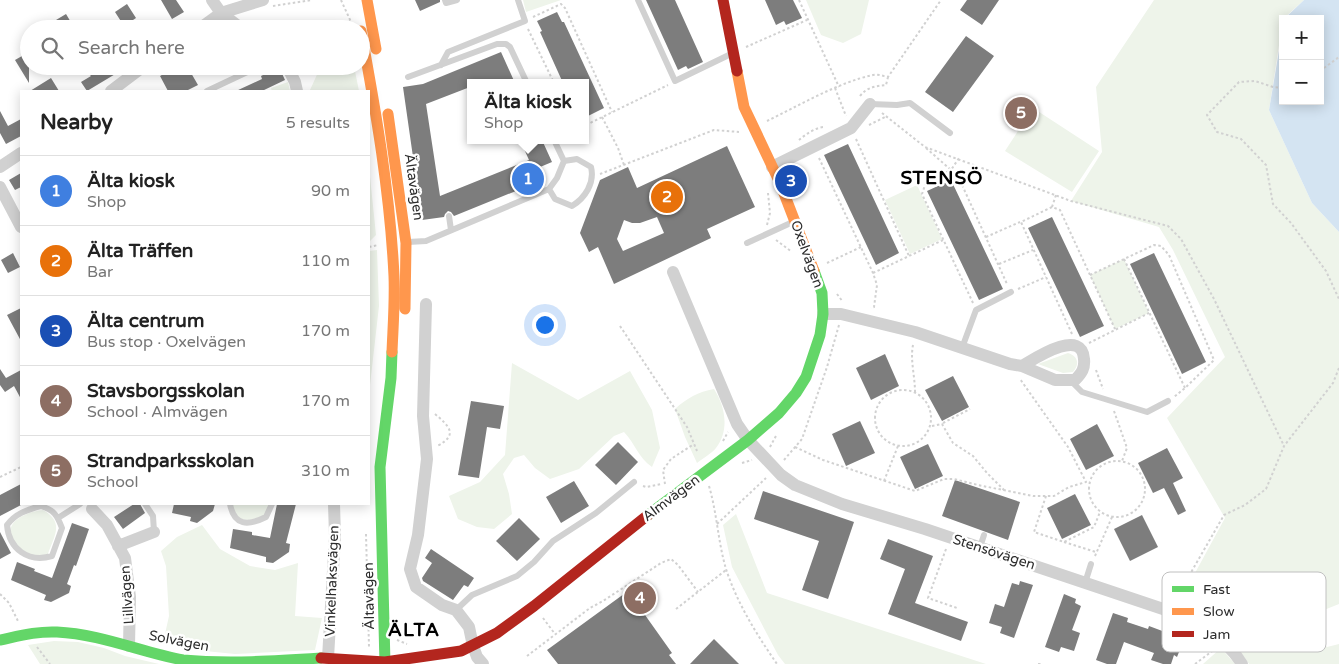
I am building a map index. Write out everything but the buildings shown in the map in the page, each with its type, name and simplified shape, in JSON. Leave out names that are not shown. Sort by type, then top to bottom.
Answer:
[{"type":"street","points":[[212,0],[221,13],[230,20]]},
{"type":"street","points":[[211,20],[221,13],[263,0]]},
{"type":"street","name":"Ältavägen","points":[[356,0],[359,20]]},
{"type":"street","points":[[368,0],[378,59]]},
{"type":"street","name":"Oxelvägen","points":[[723,0],[744,107],[796,220],[822,293],[823,314]]},
{"type":"street","points":[[112,90],[132,75]]},
{"type":"street","points":[[292,75],[297,90]]},
{"type":"street","name":"Ältavägen","points":[[369,75],[377,120],[388,244],[393,333],[391,378],[380,467],[385,663]]},
{"type":"street","points":[[772,167],[848,127],[870,104]]},
{"type":"street","name":"Ältavägen","points":[[386,106],[406,242],[404,321],[391,378]]},
{"type":"street","points":[[0,168],[20,154]]},
{"type":"street","points":[[0,187],[20,225]]},
{"type":"street","name":"Stensövägen","points":[[673,272],[737,424],[748,440],[781,475],[795,485],[842,504],[980,547],[1162,609]]},
{"type":"street","points":[[426,304],[423,404],[427,459],[418,535],[410,569],[416,586],[442,605],[456,610],[469,626],[477,657],[483,664]]},
{"type":"street","points":[[823,314],[841,314],[915,332],[1016,365],[1055,380],[1075,380],[1083,372],[1085,363],[1084,354],[1077,343],[1066,344],[1016,365]]},
{"type":"street","name":"Almvägen","points":[[385,663],[461,651],[497,633],[534,606],[669,498],[748,440],[779,413],[796,393],[806,377],[820,335],[823,314]]},
{"type":"street","name":"Vinkelhaksvägen","points":[[328,658],[334,505]]},
{"type":"street","name":"Lillvägen","points":[[86,506],[107,525],[125,558],[130,597],[129,646]]},
{"type":"street","name":"Lillvägen","points":[[118,546],[154,532]]},
{"type":"street","name":"Solvägen","points":[[0,640],[27,634],[55,632],[79,634],[183,660],[215,664],[328,658],[385,663]]},
{"type":"street","name":"Stensövägen","points":[[1232,652],[1242,664]]},
{"type":"lane","points":[[446,2],[458,0]]},
{"type":"lane","points":[[441,65],[448,52],[525,22],[518,0]]},
{"type":"lane","points":[[638,0],[675,81],[734,52]]},
{"type":"lane","points":[[408,77],[497,44],[506,44],[510,47],[525,79]]},
{"type":"lane","points":[[209,90],[241,75]]},
{"type":"lane","points":[[870,104],[897,105],[910,103],[950,133]]},
{"type":"lane","points":[[388,244],[426,241],[550,189],[557,178],[564,160],[556,144]]},
{"type":"lane","points":[[550,189],[555,199],[572,206],[582,200],[593,177],[591,168],[577,159],[564,160]]},
{"type":"lane","points":[[449,216],[451,230]]},
{"type":"lane","points":[[748,243],[796,220]]},
{"type":"lane","points":[[962,348],[976,310],[1011,292]]},
{"type":"lane","points":[[1070,380],[1082,392],[1148,412],[1168,401]]},
{"type":"lane","points":[[456,610],[472,595],[517,576],[534,562],[553,541],[596,513],[634,482]]},
{"type":"lane","name":"Lillvägen","points":[[146,505],[153,516],[154,532]]},
{"type":"lane","points":[[230,505],[232,513],[238,521],[249,523],[266,517],[272,505]]},
{"type":"lane","points":[[41,506],[51,507],[62,528],[52,556],[41,559],[23,554],[8,533],[7,525],[13,517],[27,510],[41,506]]},
{"type":"lane","name":"Lillvägen","points":[[58,518],[86,506]]},
{"type":"lane","points":[[980,547],[984,534]]},
{"type":"lane","points":[[1085,583],[1091,564]]},
{"type":"path","points":[[341,0],[350,20]]},
{"type":"path","points":[[799,0],[839,87]]},
{"type":"path","points":[[857,100],[863,92],[874,86],[886,85],[888,77],[941,0]]},
{"type":"path","points":[[552,79],[525,22],[561,4],[565,8],[612,112]]},
{"type":"path","points":[[734,52],[808,20]]},
{"type":"path","points":[[1324,69],[1339,57]]},
{"type":"path","points":[[763,123],[835,88],[874,75],[888,77]]},
{"type":"path","points":[[589,123],[675,81]]},
{"type":"path","points":[[1279,88],[1255,81],[1239,82],[1207,115],[1216,132],[1241,139],[1266,165],[1273,204],[1291,223],[1326,271],[1339,299]]},
{"type":"path","points":[[835,88],[848,127],[909,256]]},
{"type":"path","points":[[870,104],[925,147],[958,176],[1011,292],[1046,278]]},
{"type":"path","points":[[845,115],[851,107]]},
{"type":"path","points":[[845,115],[848,127]]},
{"type":"path","points":[[848,127],[886,116]]},
{"type":"path","points":[[602,117],[618,148],[624,165]]},
{"type":"path","points":[[794,143],[805,134],[822,126],[828,127]]},
{"type":"path","points":[[593,177],[714,130],[744,132]]},
{"type":"path","points":[[813,146],[873,273],[877,285],[876,296]]},
{"type":"path","points":[[925,147],[1071,201],[1168,226],[1181,240],[1214,299],[1284,446]]},
{"type":"path","points":[[959,158],[951,170],[926,182],[922,194],[976,310]]},
{"type":"path","points":[[986,237],[1052,207],[1056,195]]},
{"type":"path","points":[[1052,207],[1060,210],[1115,329]]},
{"type":"path","points":[[1021,222],[1077,343],[1115,329],[1149,313]]},
{"type":"path","points":[[873,273],[943,240]]},
{"type":"path","points":[[370,247],[388,244]]},
{"type":"path","points":[[1090,275],[1154,245],[1161,246],[1169,255],[1214,360],[1185,388],[1168,401]]},
{"type":"path","points":[[823,259],[825,264],[861,247]]},
{"type":"path","points":[[999,264],[1033,250]]},
{"type":"path","points":[[1124,259],[1185,388]]},
{"type":"path","points":[[620,326],[687,427],[697,451]]},
{"type":"path","points":[[915,332],[911,354],[915,375],[915,392]]},
{"type":"path","points":[[1016,365],[1068,447],[1086,482]]},
{"type":"path","points":[[1191,572],[1224,515],[1245,505],[1266,489],[1284,446],[1333,383],[1339,368]]},
{"type":"path","points":[[902,389],[915,392],[926,400],[932,413],[931,426],[924,438],[912,445],[898,446],[886,441],[877,430],[875,416],[879,403],[888,394],[902,389]]},
{"type":"path","points":[[423,404],[447,424],[450,435],[443,443],[426,451]]},
{"type":"path","points":[[931,426],[942,424],[970,409]]},
{"type":"path","points":[[720,447],[726,434],[737,424]]},
{"type":"path","points":[[942,424],[953,443],[973,456],[1004,490]]},
{"type":"path","points":[[669,498],[664,470],[671,459],[694,444]]},
{"type":"path","points":[[884,480],[898,446]]},
{"type":"path","points":[[795,447],[823,460],[916,491],[944,479],[954,479],[1033,496],[1054,496],[1069,487],[1086,482],[1090,483]]},
{"type":"path","points":[[1110,461],[1122,461],[1134,466],[1142,475],[1146,488],[1143,500],[1136,510],[1124,516],[1112,517],[1100,512],[1092,502],[1089,490],[1090,483],[1091,477],[1098,467],[1110,461]]},
{"type":"path","points":[[0,477],[20,467]]},
{"type":"path","points":[[717,524],[766,478]]},
{"type":"path","points":[[634,482],[646,487],[665,484]]},
{"type":"path","points":[[709,486],[726,570],[740,602],[764,646],[777,664]]},
{"type":"path","points":[[1046,496],[1034,532],[1096,552]]},
{"type":"path","points":[[1064,542],[1094,528],[1100,512]]},
{"type":"path","points":[[1091,564],[1112,517]]},
{"type":"path","points":[[366,532],[369,661]]},
{"type":"path","points":[[950,538],[928,598],[957,608]]},
{"type":"path","points":[[527,656],[590,608],[603,602],[660,563],[671,558],[698,592]]},
{"type":"path","points":[[676,609],[726,570]]},
{"type":"path","points":[[0,594],[9,603],[20,625],[50,664]]},
{"type":"path","points":[[534,606],[555,634]]},
{"type":"path","points":[[368,640],[393,638],[412,645]]},
{"type":"path","points":[[1195,664],[1211,652]]},
{"type":"path","points":[[1038,664],[1043,664]]},
{"type":"shaded area","points":[[523,0],[561,0],[526,12]]},
{"type":"shaded area","points":[[806,0],[869,0],[861,34],[843,43],[821,35]]},
{"type":"shaded area","points":[[1154,0],[1304,0],[1287,15],[1279,15],[1279,45],[1269,110],[1312,203],[1339,232],[1339,604],[1326,609],[1326,572],[1196,572],[1225,518],[1167,418],[1225,357],[1173,250],[1159,227],[1071,201],[1102,152],[1096,87]]},
{"type":"shaded area","points":[[317,75],[356,75],[359,90],[310,90]]},
{"type":"shaded area","points":[[288,82],[290,90],[272,90],[271,88]]},
{"type":"shaded area","points":[[1033,108],[1099,151],[1072,192],[1005,151]]},
{"type":"shaded area","points":[[370,177],[376,235],[370,241]]},
{"type":"shaded area","points":[[917,185],[942,239],[910,254],[885,200]]},
{"type":"shaded area","points":[[377,250],[379,306],[370,385],[370,251]]},
{"type":"shaded area","points":[[1124,259],[1149,313],[1115,329],[1090,275]]},
{"type":"shaded area","points":[[1068,353],[1074,356],[1077,361],[1077,366],[1073,372],[1063,373],[1038,364]]},
{"type":"shaded area","points":[[512,363],[578,400],[630,371],[652,410],[660,448],[652,467],[643,459],[624,432],[614,436],[579,469],[550,479],[535,468],[524,455],[514,458],[503,474],[512,514],[494,529],[477,527],[458,519],[449,496],[480,482],[505,455]]},
{"type":"shaded area","points":[[714,389],[723,410],[723,434],[716,448],[697,463],[675,409],[693,396]]},
{"type":"shaded area","points":[[232,505],[270,505],[265,515],[249,520],[240,518],[234,511]]},
{"type":"shaded area","points":[[43,510],[50,515],[56,525],[56,531],[47,557],[23,554],[13,539],[12,526],[15,521],[26,514]]},
{"type":"shaded area","points":[[736,514],[767,593],[986,664],[785,664],[778,655],[732,567],[723,525]]},
{"type":"shaded area","points":[[202,525],[220,549],[250,566],[275,570],[298,563],[295,616],[322,618],[315,650],[235,654],[195,650],[163,643],[169,616],[166,566],[161,551],[177,537]]},
{"type":"shaded area","points":[[54,641],[78,642],[159,664],[40,664],[28,645]]},
{"type":"shaded area","points":[[1339,644],[1339,664],[1249,664],[1240,652],[1326,652],[1326,646]]},
{"type":"shaded area","points":[[1216,652],[1224,652],[1235,664],[1203,664]]},
{"type":"water","points":[[1304,0],[1339,0],[1339,232],[1312,203],[1269,110],[1279,51],[1279,105],[1324,105],[1324,15],[1288,15]]},
{"type":"traffic: fast","points":[[648,515],[748,440],[779,413],[796,393],[806,377],[820,335],[823,314],[822,293],[814,271]]},
{"type":"traffic: fast","points":[[385,664],[380,467],[391,378],[392,352]]},
{"type":"traffic: fast","points":[[0,640],[35,633],[57,632],[89,636],[183,660],[235,662],[321,658]]},
{"type":"traffic: slow","points":[[367,0],[376,49]]},
{"type":"traffic: slow","points":[[737,71],[744,107],[780,183],[814,271]]},
{"type":"traffic: slow","points":[[369,75],[386,183],[392,245],[394,285],[392,352]]},
{"type":"traffic: slow","points":[[388,114],[406,243],[405,309]]},
{"type":"traffic: jam","points":[[723,0],[737,71]]},
{"type":"traffic: jam","points":[[321,658],[385,662],[461,651],[497,633],[534,606],[648,515]]},
{"type":"place","name":"Strandparksskolan","points":[[1021,113]]},
{"type":"place","name":"Älta kiosk","points":[[528,179]]},
{"type":"place","name":"Älta centrum","points":[[791,181]]},
{"type":"place","name":"Älta Träffen","points":[[667,197]]},
{"type":"place","name":"Stavsborgsskolan","points":[[640,598]]},
{"type":"district","name":"STENSÖ","points":[[942,178]]},
{"type":"district","name":"ÄLTA","points":[[414,630]]}]
